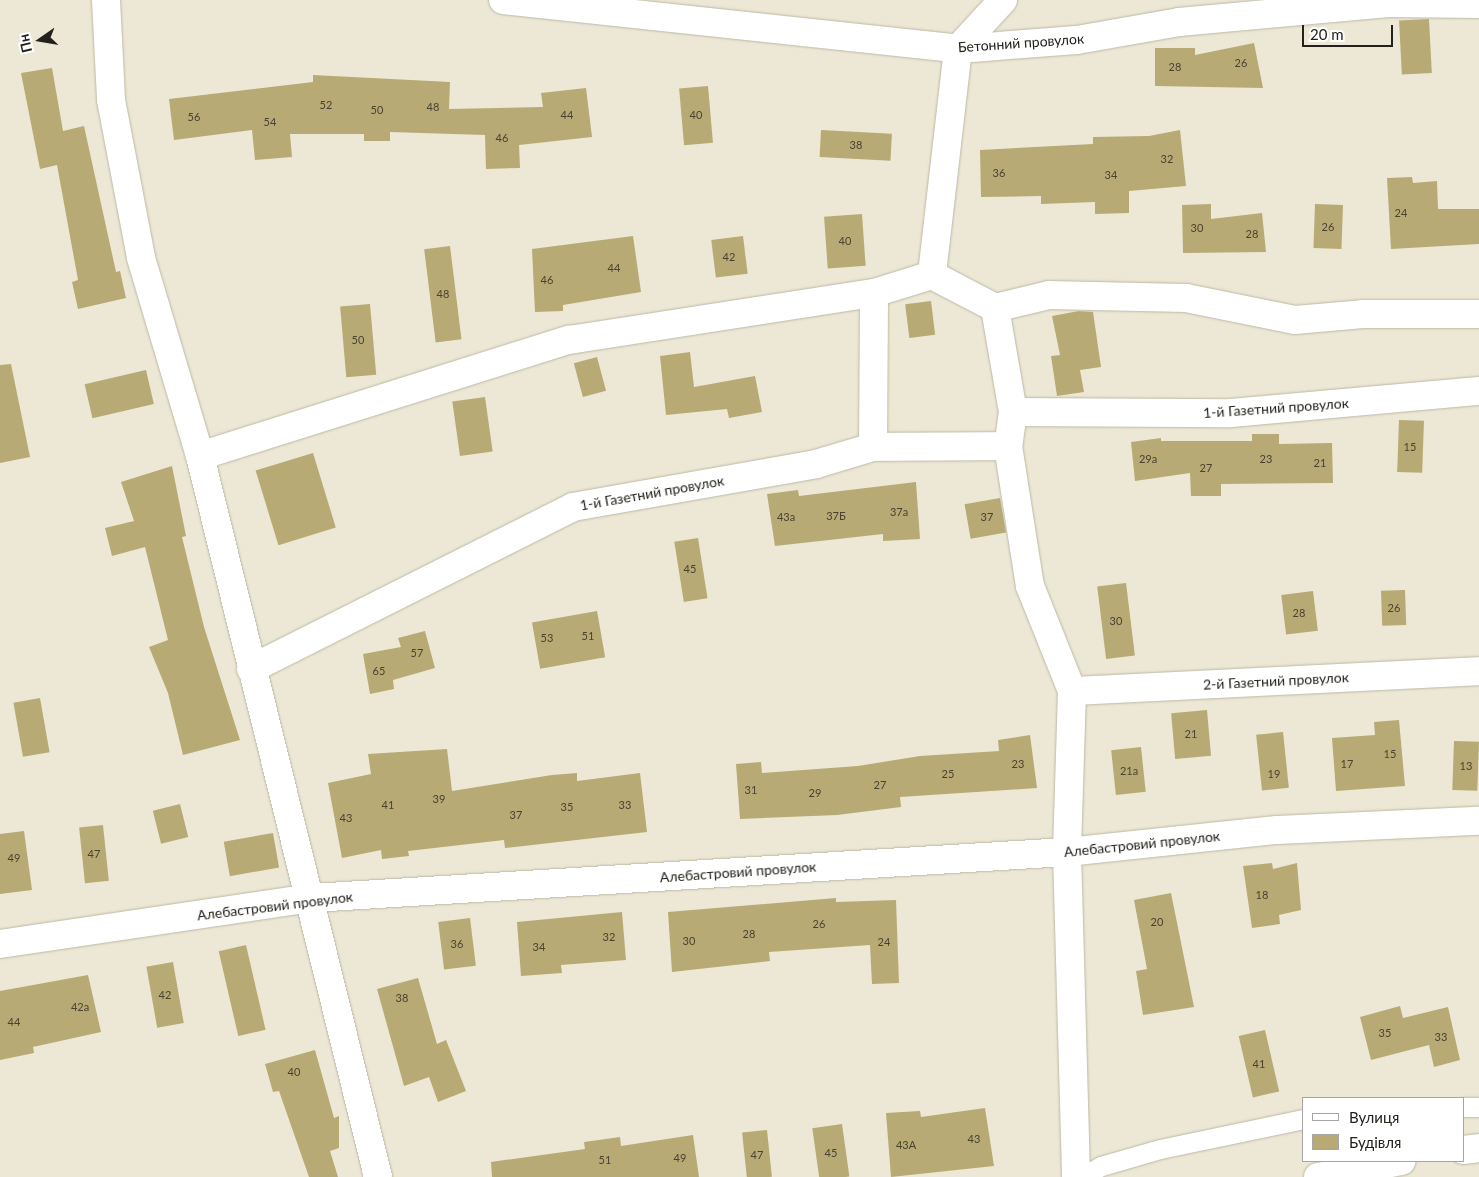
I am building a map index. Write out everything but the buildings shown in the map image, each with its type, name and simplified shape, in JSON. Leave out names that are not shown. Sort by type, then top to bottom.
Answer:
[{"type":"street","points":[[106,0],[112,100],[141,258],[200,456],[251,670],[312,898],[378,1177]]},
{"type":"street","name":"Бетонний провулок","points":[[503,0],[958,49],[1077,40],[1179,22],[1388,3],[1479,4]]},
{"type":"street","points":[[932,275],[958,49],[1003,0]]},
{"type":"street","points":[[200,456],[569,340],[874,293],[932,275],[995,308],[1049,294],[1186,298],[1295,320],[1364,314],[1479,314]]},
{"type":"street","points":[[873,447],[874,293]]},
{"type":"street","points":[[995,308],[1013,412],[1008,446],[1030,586],[1072,691],[1067,852],[1076,1177]]},
{"type":"street","name":"1-й Газетний провулок","points":[[1013,412],[1231,413],[1479,391]]},
{"type":"street","name":"1-й Газетний провулок","points":[[251,670],[573,507],[816,464],[873,447],[1008,446]]},
{"type":"street","name":"2-й Газетний провулок","points":[[1072,691],[1479,670]]},
{"type":"street","name":"Алебастровий провулок","points":[[0,944],[312,898],[1067,852],[1277,830],[1479,821]]},
{"type":"street","points":[[1464,1150],[1479,1148]]},
{"type":"street","points":[[1318,1177],[1396,1162]]},
{"type":"lane","points":[[1464,1107],[1479,1107]]},
{"type":"lane","points":[[1082,1177],[1101,1166],[1160,1149],[1302,1119]]}]
